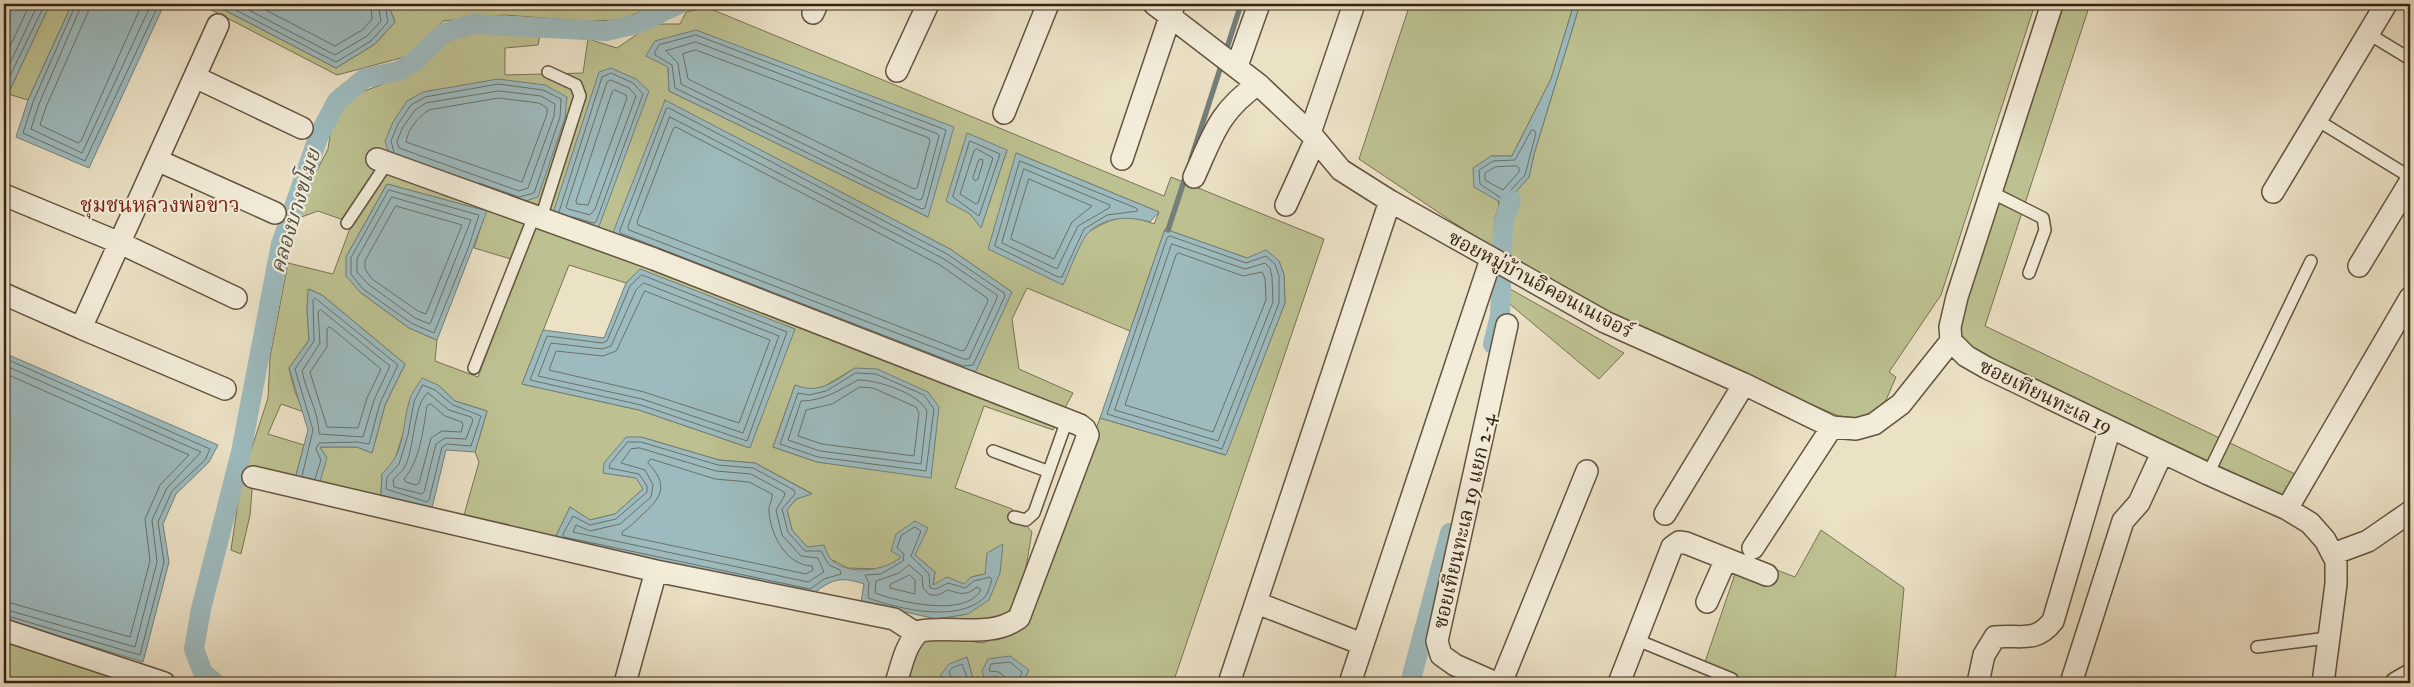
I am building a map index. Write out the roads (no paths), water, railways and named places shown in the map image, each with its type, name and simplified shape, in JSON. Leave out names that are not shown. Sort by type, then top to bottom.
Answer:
[{"type":"street","points":[[897,71],[928,4]]},
{"type":"street","points":[[1004,113],[1048,4]]},
{"type":"street","points":[[1228,59],[1259,4]]},
{"type":"street","points":[[1286,205],[1312,137],[1354,4]]},
{"type":"street","points":[[1951,341],[1950,327],[1957,297],[2052,4]]},
{"type":"street","points":[[2273,192],[2386,4]]},
{"type":"street","points":[[1122,159],[1166,8]]},
{"type":"street","name":"ซอยหมู่บ้านอิคอนเนเจอร์","points":[[1166,8],[1258,84],[1312,137],[1342,170],[1390,201],[1605,322],[1744,384],[1832,427],[1856,429],[1874,424],[1901,404],[1951,341]]},
{"type":"street","points":[[81,328],[218,25]]},
{"type":"street","points":[[195,77],[302,128]]},
{"type":"street","points":[[1194,177],[1219,124],[1229,108],[1258,84]]},
{"type":"street","points":[[157,160],[275,213]]},
{"type":"street","points":[[382,161],[654,259],[1080,425],[1085,429],[1088,435],[1018,618],[1009,624],[988,630],[930,629],[917,634],[906,651],[896,683]]},
{"type":"street","points":[[2359,266],[2410,182]]},
{"type":"street","points":[[4,195],[120,243],[236,298]]},
{"type":"street","points":[[1229,683],[1390,201]]},
{"type":"street","points":[[1350,683],[1491,259]]},
{"type":"street","points":[[4,294],[225,389]]},
{"type":"street","points":[[2287,509],[2410,298]]},
{"type":"street","name":"ซอยเทียนทะเล 19 แยก 2-4","points":[[1496,683],[1455,665],[1440,655],[1436,641],[1507,325]]},
{"type":"street","name":"ซอยเทียนทะเล 19","points":[[1951,341],[1966,356],[1987,368],[2162,453],[2287,509],[2310,523],[2325,540],[2336,562],[2336,584],[2327,638],[2323,683]]},
{"type":"street","points":[[1665,514],[1744,384]]},
{"type":"street","points":[[1753,548],[1832,427]]},
{"type":"street","points":[[1978,683],[1984,655],[1995,637],[2009,635],[2028,638],[2045,632],[2053,621],[2110,428]]},
{"type":"street","points":[[2070,683],[2124,521],[2139,503],[2162,453]]},
{"type":"street","points":[[1501,683],[1587,471]]},
{"type":"street","points":[[253,477],[656,570],[894,619],[917,634]]},
{"type":"street","points":[[2333,554],[2368,541],[2410,512]]},
{"type":"street","points":[[1619,683],[1672,547],[1679,542],[1686,543],[1766,574]]},
{"type":"street","points":[[1707,602],[1726,558]]},
{"type":"street","points":[[625,683],[656,570]]},
{"type":"street","points":[[1257,603],[1362,644]]},
{"type":"street","points":[[4,630],[164,683]]},
{"type":"street","points":[[2396,683],[2410,676]]},
{"type":"lane","points":[[2369,34],[2410,59]]},
{"type":"lane","points":[[474,368],[537,217],[580,96],[576,85],[548,72]]},
{"type":"lane","points":[[2317,120],[2410,177]]},
{"type":"lane","points":[[348,223],[382,161]]},
{"type":"lane","points":[[1991,192],[2043,218],[2044,230],[2029,273]]},
{"type":"lane","points":[[2208,474],[2311,261]]},
{"type":"lane","points":[[1014,517],[1026,520],[1034,513],[1067,420]]},
{"type":"lane","points":[[993,451],[1047,472]]},
{"type":"lane","points":[[2257,647],[2327,638]]},
{"type":"lane","points":[[1636,640],[1732,680]]},
{"type":"water","points":[[4,4],[50,4],[8,94],[4,93]]},
{"type":"water","points":[[72,4],[157,4],[163,7],[89,168],[16,137],[28,100]]},
{"type":"water","points":[[213,4],[390,4],[389,7],[395,22],[375,44],[336,68]]},
{"type":"water","points":[[1574,4],[1580,4],[1534,154],[1529,177],[1515,193],[1503,225],[1494,221],[1500,202],[1474,187],[1473,168],[1491,156],[1512,156],[1551,79]]},
{"type":"water","points":[[696,30],[954,127],[928,217],[669,91],[668,67],[646,56],[655,41]]},
{"type":"water","points":[[611,68],[636,79],[649,91],[598,229],[552,216],[599,72]]},
{"type":"water","points":[[498,79],[545,85],[567,97],[565,118],[538,197],[520,203],[390,157],[385,141],[393,122],[407,101],[423,92]]},
{"type":"water","points":[[665,100],[950,249],[1012,292],[976,371],[962,371],[612,235]]},
{"type":"water","points":[[967,133],[1007,150],[981,228],[970,214],[946,201]]},
{"type":"water","points":[[1016,153],[1159,212],[1150,222],[1126,218],[1110,220],[1095,227],[1088,233],[1082,243],[1063,285],[988,249]]},
{"type":"water","points":[[387,184],[487,211],[437,340],[409,328],[360,292],[346,276],[346,257]]},
{"type":"water","points":[[1165,229],[1247,258],[1266,250],[1279,261],[1284,275],[1285,303],[1226,455],[1100,418]]},
{"type":"water","points":[[640,269],[795,329],[750,448],[639,410],[522,384],[543,330],[604,338],[626,283]]},
{"type":"water","points":[[308,289],[322,295],[405,364],[385,405],[372,453],[357,447],[320,447],[327,458],[318,488],[295,479],[308,430],[289,368],[309,340]]},
{"type":"water","points":[[4,353],[218,445],[209,462],[176,494],[163,524],[169,562],[143,662],[4,619]]},
{"type":"water","points":[[855,368],[877,369],[928,392],[939,407],[931,478],[817,462],[773,447],[795,385],[804,388],[819,387],[833,382]]},
{"type":"water","points":[[422,378],[438,385],[455,401],[487,411],[475,452],[446,450],[432,508],[381,495],[382,474],[390,465],[399,449],[410,399]]},
{"type":"water","points":[[626,437],[641,437],[719,460],[755,463],[812,494],[796,499],[787,510],[792,530],[807,547],[824,545],[834,562],[849,569],[868,570],[886,566],[901,557],[891,551],[896,534],[915,521],[928,528],[915,555],[935,572],[933,585],[947,577],[964,584],[971,577],[985,574],[987,553],[1003,544],[1000,573],[989,600],[968,614],[936,619],[861,602],[864,584],[849,580],[831,582],[812,595],[554,540],[570,507],[590,520],[615,514],[643,489],[636,478],[603,473],[604,463]]},
{"type":"water","points":[[1010,656],[1029,670],[1022,683],[1003,683],[996,676],[985,680],[982,671],[988,659]]},
{"type":"water","points":[[967,657],[973,679],[970,683],[948,683],[950,681],[940,676],[949,664]]},
{"type":"waterway","name":"คลองบางขโมย","points":[[215,683],[203,673],[194,649],[201,609],[241,452],[281,244],[319,135],[337,101],[365,78],[399,71],[415,61],[444,33],[472,24],[606,31],[637,24],[679,4]]},
{"type":"waterway","points":[[1225,54],[1241,4]]},
{"type":"waterway","points":[[1191,159],[1222,63]]},
{"type":"waterway","points":[[1168,230],[1186,175]]},
{"type":"waterway","points":[[1493,344],[1500,316],[1503,225],[1511,200]]},
{"type":"waterway","points":[[1410,683],[1450,533]]},
{"type":"district","name":"ชุมชนหลวงพ่อขาว","points":[[160,205]]}]
